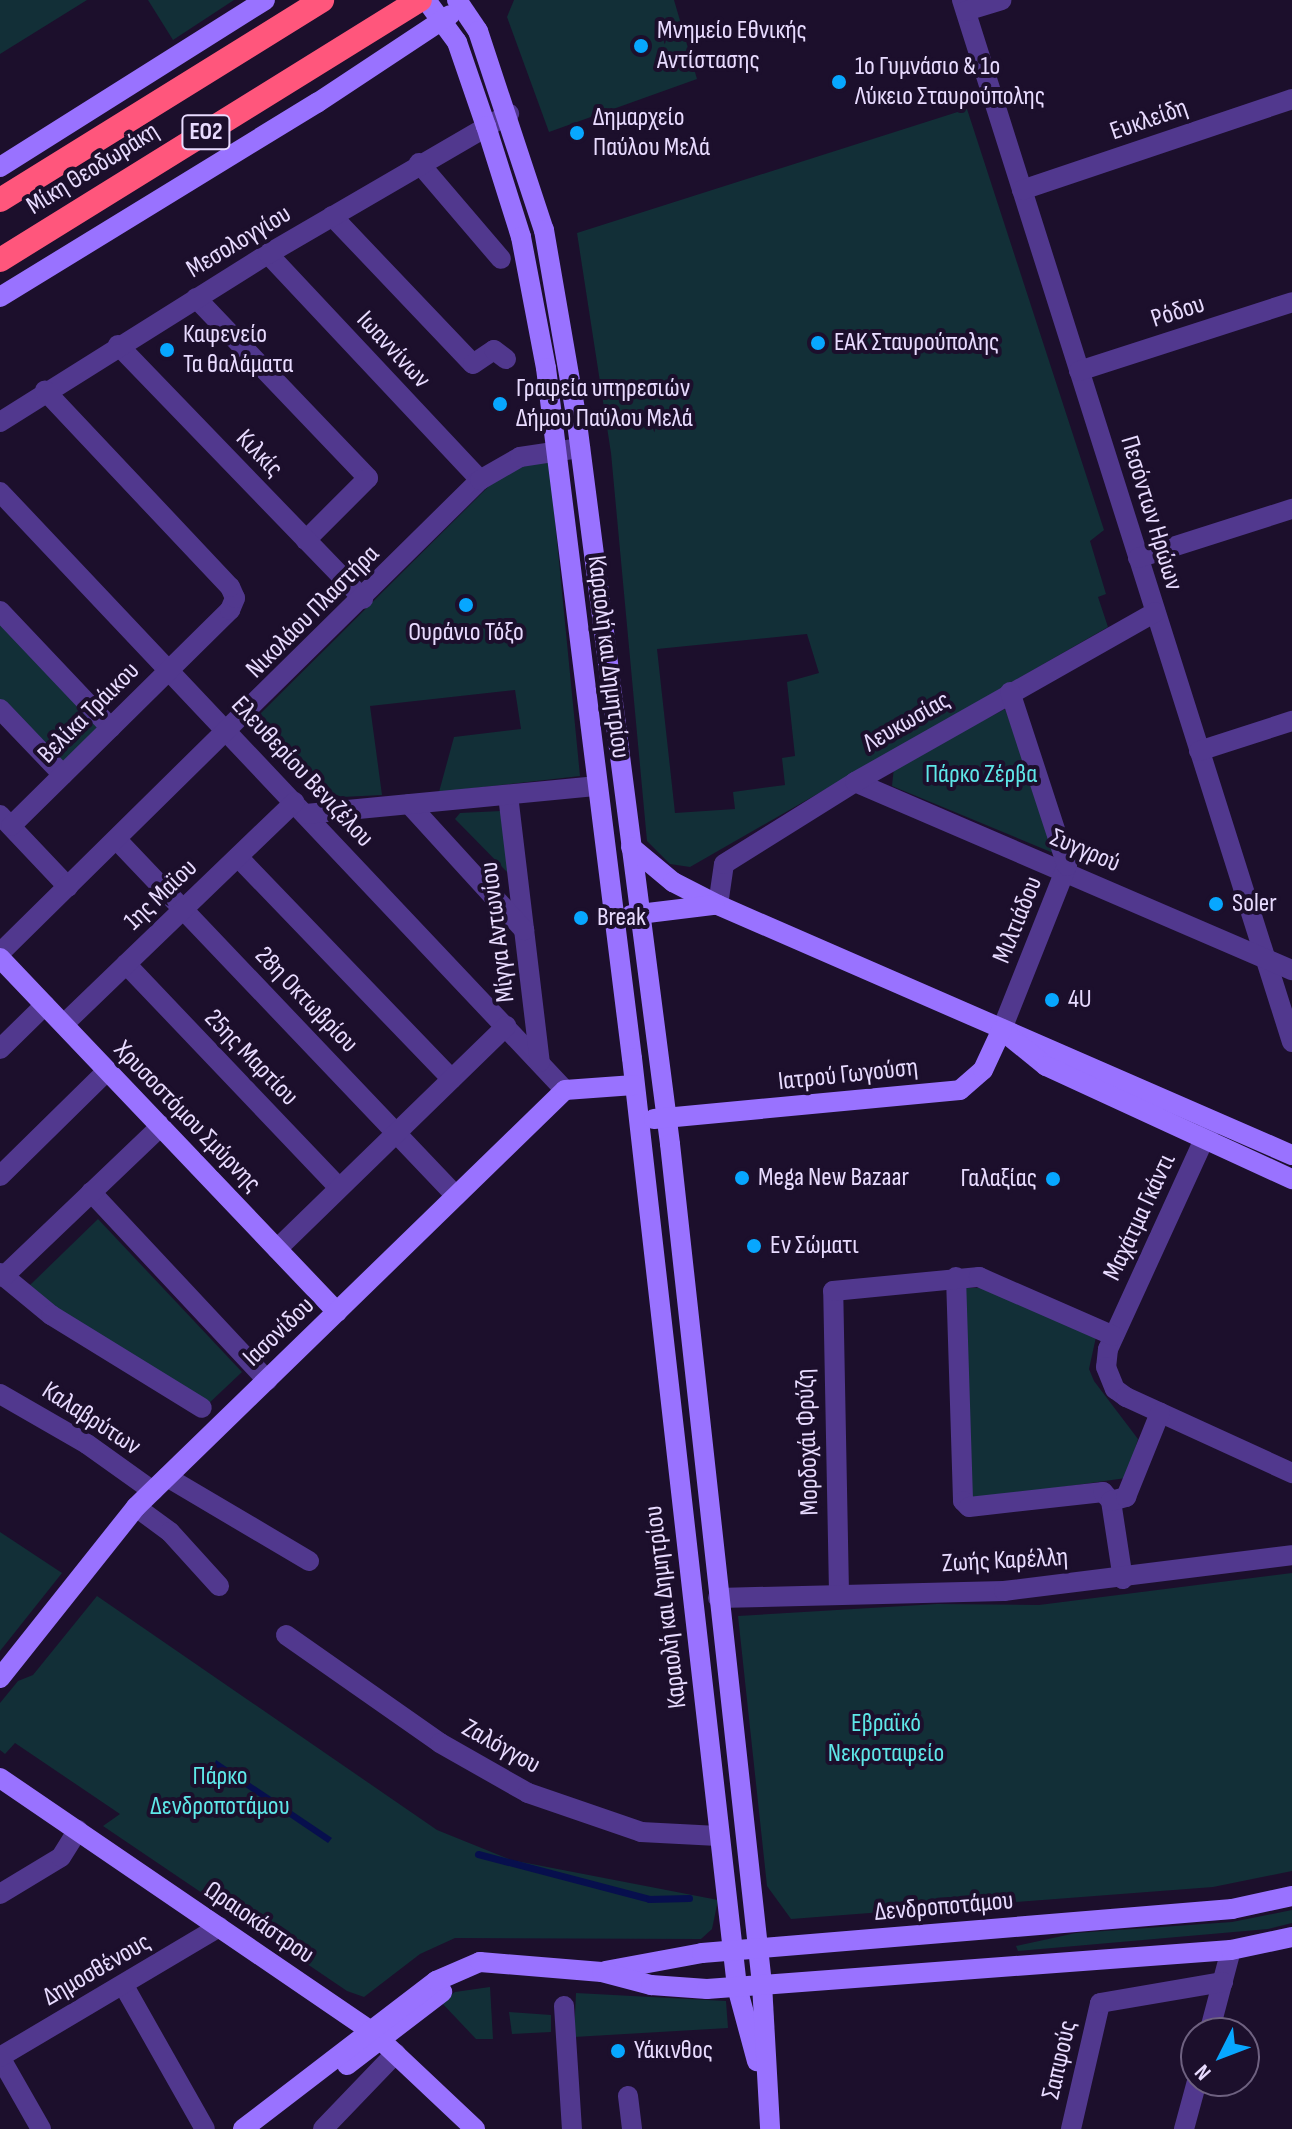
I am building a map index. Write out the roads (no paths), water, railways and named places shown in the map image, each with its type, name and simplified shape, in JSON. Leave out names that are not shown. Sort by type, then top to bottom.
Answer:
[{"type":"highway","name":"Μίκη Θεοδωράκη","points":[[0,200],[322,0]]},
{"type":"highway","name":"Μίκη Θεοδωράκη","points":[[0,260],[423,0]]},
{"type":"main road","points":[[0,167],[265,0]]},
{"type":"main road","name":"Καραολή και Δημητρίου","points":[[423,0],[457,42],[521,237],[558,451],[737,1987],[764,2084]]},
{"type":"main road","points":[[0,297],[317,103],[465,2]]},
{"type":"main road","name":"Καραολή και Δημητρίου","points":[[465,2],[509,114],[544,230],[580,448],[666,1118],[762,1984],[764,2084],[770,2129]]},
{"type":"main road","points":[[631,847],[665,877],[718,905],[1002,1029],[1017,1047],[1046,1066],[1209,1129],[1292,1155]]},
{"type":"main road","points":[[614,918],[718,905]]},
{"type":"main road","name":"Χρυσοστόμου Σμύρνης","points":[[0,956],[337,1312]]},
{"type":"main road","name":"Ιατρού Γωγούση","points":[[638,1121],[960,1090],[983,1070],[1002,1029]]},
{"type":"main road","points":[[565,1090],[634,1085]]},
{"type":"main road","name":"Ιασονίδου","points":[[0,1678],[136,1507],[565,1090]]},
{"type":"main road","points":[[1209,1129],[1292,1179]]},
{"type":"main road","name":"Ωραιοκάστρου","points":[[0,1778],[383,2041],[475,2129]]},
{"type":"main road","name":"Δενδροποτάμου","points":[[602,1972],[733,1950],[1232,1909],[1292,1896]]},
{"type":"main road","name":"Δενδροποτάμου","points":[[383,2041],[448,1973],[490,1960],[602,1972],[669,1988],[737,1987],[1231,1950],[1292,1937]]},
{"type":"main road","points":[[243,2129],[383,2041]]},
{"type":"main road","points":[[252,2129],[383,2041]]},
{"type":"street","points":[[964,6],[1001,0]]},
{"type":"street","name":"Πεσόντων Ηρώων","points":[[964,6],[1292,1042]]},
{"type":"street","name":"Ευκλείδη","points":[[1022,190],[1292,99]]},
{"type":"street","name":"Μεσολογγίου","points":[[0,422],[118,345],[268,254],[419,163],[509,114]]},
{"type":"street","points":[[419,163],[501,259]]},
{"type":"street","points":[[332,216],[473,364],[494,350],[506,359]]},
{"type":"street","points":[[521,237],[544,230]]},
{"type":"street","name":"Ιωαννίνων","points":[[268,254],[480,480]]},
{"type":"street","points":[[196,298],[368,478],[306,540]]},
{"type":"street","name":"Ρόδου","points":[[1079,371],[1292,302]]},
{"type":"street","name":"Κιλκίς","points":[[118,345],[363,599]]},
{"type":"street","name":"Βελίκα Τράικου","points":[[5,821],[63,775],[230,610],[235,598],[230,587],[45,391]]},
{"type":"street","name":"Νικολάου Πλαστήρα","points":[[0,956],[229,733],[480,480],[520,457],[580,448]]},
{"type":"street","name":"Ελευθερίου Βενιζέλου","points":[[0,492],[565,1090]]},
{"type":"street","points":[[1138,558],[1292,509]]},
{"type":"street","points":[[0,611],[111,728]]},
{"type":"street","name":"Λευκωσίας","points":[[718,905],[724,864],[855,782],[1155,612]]},
{"type":"street","name":"Μιλτιάδου","points":[[1002,1029],[1066,871],[1010,692]]},
{"type":"street","points":[[0,709],[63,775]]},
{"type":"street","points":[[1199,751],[1292,721]]},
{"type":"street","name":"Συγγρού","points":[[855,782],[1292,970]]},
{"type":"street","points":[[300,808],[409,804],[598,786]]},
{"type":"street","name":"Μίγγα Αντωνίου","points":[[508,795],[540,1062]]},
{"type":"street","points":[[409,804],[524,930]]},
{"type":"street","name":"1ης Μαϊου","points":[[64,1024],[238,857],[300,808]]},
{"type":"street","points":[[5,821],[68,887]]},
{"type":"street","name":"28η Οκτωβρίου","points":[[118,841],[456,1196]]},
{"type":"street","points":[[238,857],[452,1079]]},
{"type":"street","name":"25ης Μαρτίου","points":[[126,964],[339,1188]]},
{"type":"street","points":[[0,1049],[45,1005]]},
{"type":"street","points":[[277,1249],[506,1026]]},
{"type":"street","points":[[0,1176],[107,1071]]},
{"type":"street","points":[[161,1126],[2,1275],[51,1315],[202,1408]]},
{"type":"street","name":"Μαχάτμα Γκάντι","points":[[1209,1129],[1105,1362],[1111,1383],[1126,1397],[1292,1473]]},
{"type":"street","points":[[91,1192],[267,1380]]},
{"type":"street","points":[[1114,1336],[979,1277],[956,1277],[963,1501],[969,1507],[1103,1492],[1111,1501],[1123,1579]]},
{"type":"street","name":"Μορδοχάι Φρύζη","points":[[839,1593],[833,1291],[956,1277]]},
{"type":"street","name":"Καλαβρύτων","points":[[0,1394],[160,1484],[309,1561]]},
{"type":"street","points":[[1111,1501],[1126,1497],[1160,1413]]},
{"type":"street","points":[[136,1507],[170,1532],[219,1586]]},
{"type":"street","name":"Ζωής Καρέλλη","points":[[718,1598],[1004,1591],[1123,1579],[1292,1555]]},
{"type":"street","name":"Ζαλόγγου","points":[[286,1635],[462,1758],[552,1804],[641,1832],[718,1836]]},
{"type":"street","points":[[0,1894],[61,1857],[78,1830]]},
{"type":"street","name":"Δημοσθένους","points":[[0,2057],[219,1927]]},
{"type":"street","points":[[1213,2017],[1231,1950]]},
{"type":"street","name":"Σαπφούς","points":[[1071,2129],[1100,2003],[1223,1982]]},
{"type":"street","points":[[124,1986],[205,2129]]},
{"type":"street","points":[[564,2006],[572,2129]]},
{"type":"street","points":[[323,2129],[383,2041]]},
{"type":"street","points":[[0,2057],[41,2129]]},
{"type":"street","points":[[628,2096],[632,2129]]},
{"type":"street","points":[[1184,2129],[1193,2097]]},
{"type":"waterway","points":[[478,1854],[649,1899],[689,1898]]},
{"type":"place","name":"Μνημείο Εθνικής Αντίστασης","points":[[641,46]]},
{"type":"place","name":"1ο Γυμνάσιο & 1ο Λύκειο Σταυρούπολης","points":[[839,82]]},
{"type":"place","name":"Δημαρχείο Παύλου Μελά","points":[[577,133]]},
{"type":"place","name":"EAK Σταυρούπολης","points":[[818,343]]},
{"type":"place","name":"Καφενείο Τα θαλάματα","points":[[167,350]]},
{"type":"place","name":"Γραφεία υπηρεσιών Δήμου Παύλου Μελά","points":[[500,404]]},
{"type":"place","name":"Ουράνιο Τόξο","points":[[466,605]]},
{"type":"place","name":"Soler","points":[[1216,904]]},
{"type":"place","name":"Break","points":[[581,918]]},
{"type":"place","name":"4U","points":[[1052,1000]]},
{"type":"place","name":"Mega New Bazaar","points":[[742,1178]]},
{"type":"place","name":"Γαλαξίας","points":[[1053,1179]]},
{"type":"place","name":"Εν Σώματι","points":[[754,1246]]},
{"type":"place","name":"Υάκινθος","points":[[618,2051]]},
{"type":"park label","name":"Πάρκο Ζέρβα","points":[[981,775]]},
{"type":"park label","name":"Εβραϊκό Νεκροταφείο","points":[[886,1739]]},
{"type":"park label","name":"Πάρκο Δενδροποτάμου","points":[[220,1792]]}]
